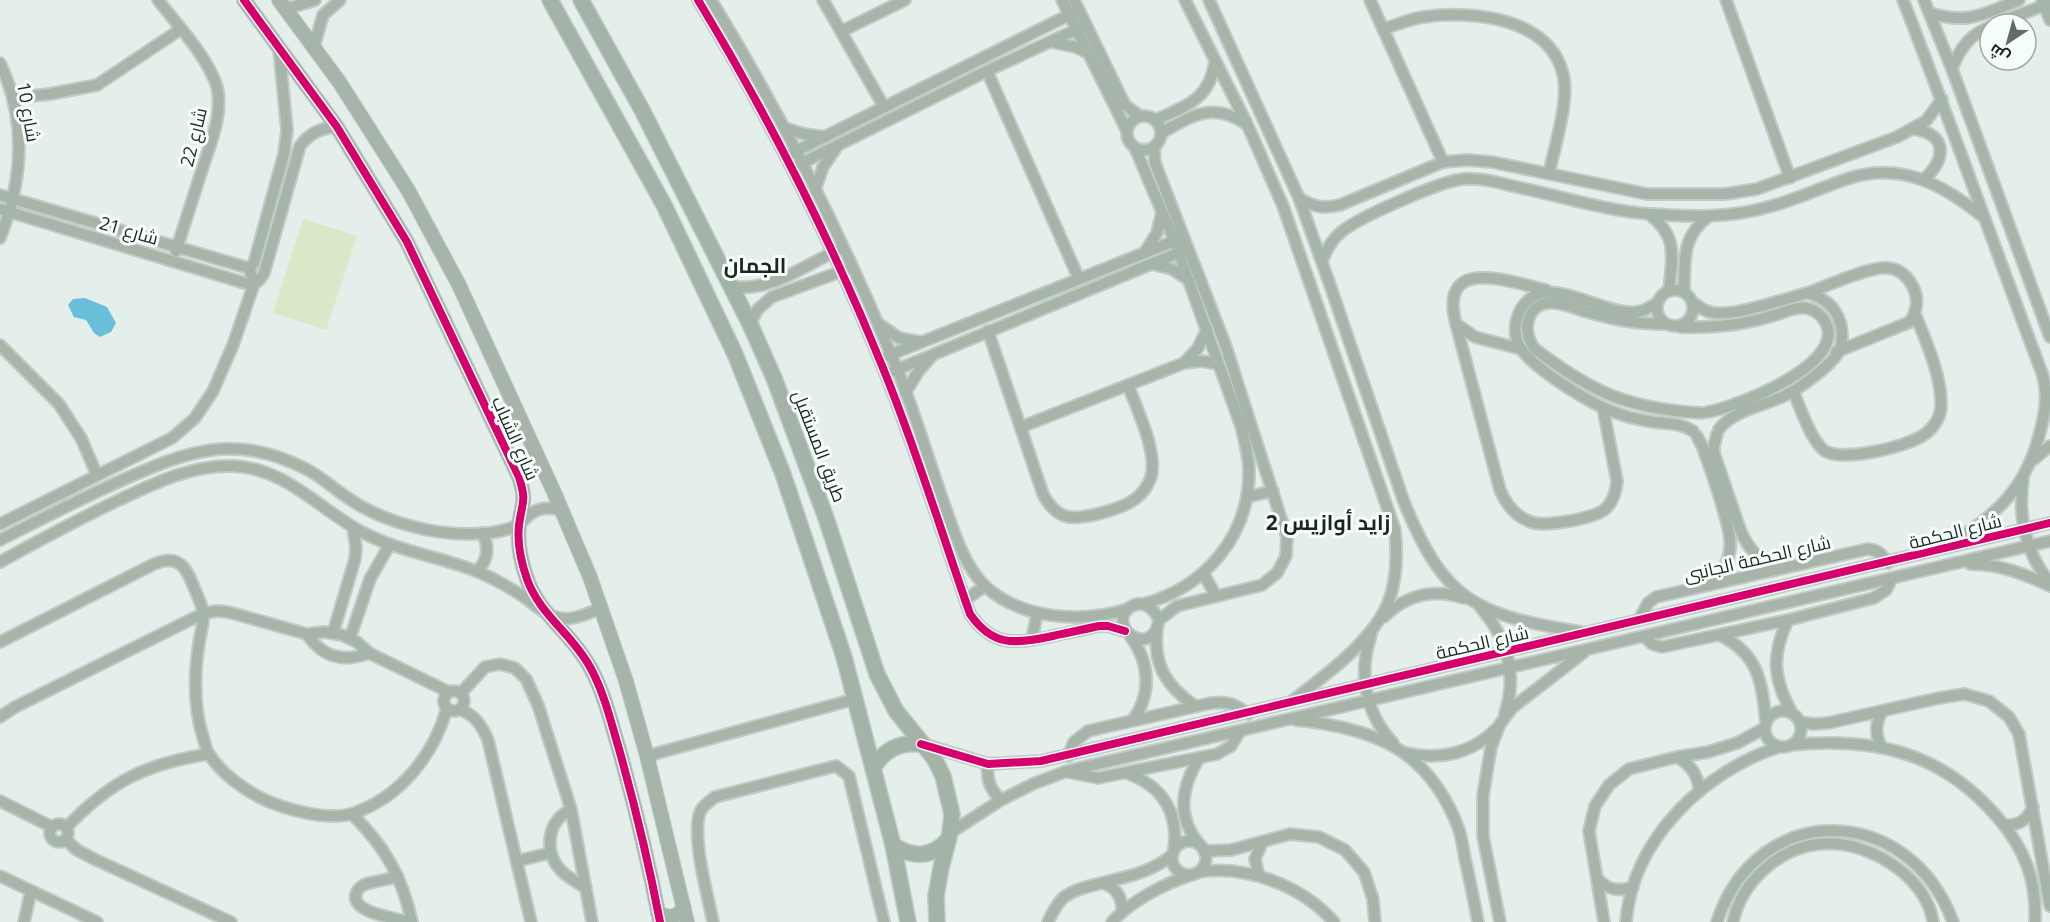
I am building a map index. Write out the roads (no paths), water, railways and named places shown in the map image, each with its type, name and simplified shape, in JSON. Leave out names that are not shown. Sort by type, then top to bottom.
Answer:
[{"type":"main road","points":[[550,0],[620,123],[707,292],[735,354],[783,474],[824,594],[855,699],[893,845],[908,922]]},
{"type":"main road","name":"طريق المستقبل","points":[[581,0],[642,110],[750,324],[774,378],[812,479],[876,674],[896,711],[934,758],[943,776],[952,814],[936,896],[937,922]]},
{"type":"main road","points":[[593,77],[603,83],[609,83],[616,79],[620,70]]},
{"type":"main road","points":[[620,123],[621,118],[628,112],[642,110]]},
{"type":"main road","points":[[793,506],[807,496],[812,479]]},
{"type":"main road","points":[[873,768],[888,750],[898,745],[921,744]]},
{"type":"main road","points":[[893,845],[904,852],[916,855],[928,854],[940,849],[949,836]]},
{"type":"street","name":"شارع 22","points":[[158,0],[212,75],[217,88],[218,104],[214,132],[173,261]]},
{"type":"street","name":"شارع الشباب","points":[[244,0],[337,127],[407,242],[519,477],[525,505],[519,525],[522,564],[528,582],[549,615],[580,651],[600,688],[627,776],[659,917]]},
{"type":"street","points":[[282,5],[315,0]]},
{"type":"street","points":[[314,47],[323,15],[340,0]]},
{"type":"street","points":[[698,0],[786,156],[797,166],[815,190],[843,248],[891,354],[956,538],[973,571],[985,586],[1010,602],[1037,613],[1064,617],[1109,614],[1128,609],[1180,591],[1203,573],[1234,535],[1247,497],[1249,473],[1247,449],[1189,280],[1184,250]]},
{"type":"street","points":[[711,0],[752,66],[797,151],[797,166],[885,374],[970,614],[978,626],[990,635],[1003,640],[1018,642],[1032,640],[1099,626],[1117,627],[1138,639],[1146,639],[1153,635],[1158,624],[1178,606],[1262,585],[1277,573],[1286,556],[1287,537],[1273,491],[1225,344],[1179,238],[1155,163],[1154,147]]},
{"type":"street","points":[[823,0],[884,107]]},
{"type":"street","points":[[842,31],[905,0]]},
{"type":"street","points":[[1062,0],[1074,8],[1088,53],[1127,131]]},
{"type":"street","points":[[1185,0],[1247,124],[1283,206],[1395,530],[1397,554],[1395,577],[1389,599],[1379,621],[1372,632],[1322,678],[1285,705]]},
{"type":"street","points":[[1209,0],[1299,198],[1404,502],[1423,546],[1435,566],[1456,590],[1479,606],[1519,620],[1587,633]]},
{"type":"street","points":[[1215,13],[1221,0]]},
{"type":"street","points":[[1370,0],[1443,162]]},
{"type":"street","points":[[1726,0],[1790,178]]},
{"type":"street","points":[[1903,0],[1942,99],[1983,217],[2042,373],[2046,393],[2047,413],[2032,460],[2023,479],[2009,496],[1977,525],[1940,550]]},
{"type":"street","points":[[1924,0],[1952,69],[2050,337]]},
{"type":"street","points":[[1930,13],[1952,19],[1975,18],[2019,0]]},
{"type":"street","points":[[2024,12],[2045,3],[2050,20]]},
{"type":"street","name":"شارع الشباب","points":[[282,5],[378,140],[430,231],[500,372],[562,510],[602,608],[626,681],[647,756],[685,915]]},
{"type":"street","points":[[786,156],[934,82],[1074,8]]},
{"type":"street","points":[[1383,29],[1420,17],[1446,14],[1472,15],[1523,27],[1545,41],[1557,57],[1564,75],[1564,96],[1549,174]]},
{"type":"street","points":[[797,166],[940,94],[1081,27]]},
{"type":"street","points":[[1081,27],[1125,105],[1140,116],[1155,120],[1161,133],[1154,147],[1148,150],[1135,148]]},
{"type":"street","points":[[13,98],[97,85],[181,29]]},
{"type":"street","points":[[1952,69],[1962,47],[1978,32]]},
{"type":"street","points":[[1048,42],[1062,43],[1088,53]]},
{"type":"street","points":[[0,524],[172,438],[195,418],[216,385],[233,345],[251,284],[246,267],[254,263],[284,154],[287,130],[279,48]]},
{"type":"street","points":[[1155,120],[1190,104],[1201,96],[1211,80],[1215,61]]},
{"type":"street","name":"شارع 10","points":[[0,63],[13,98],[20,151],[14,199],[5,211],[0,238]]},
{"type":"street","points":[[987,71],[1079,279]]},
{"type":"street","points":[[934,82],[940,94]]},
{"type":"street","points":[[1299,198],[1318,207],[1340,205],[1443,162],[1467,160],[1492,162],[1647,194],[1701,196],[1725,194],[1757,189],[1790,178],[1913,129],[1926,121],[1942,99]]},
{"type":"street","points":[[1161,133],[1196,114],[1209,111],[1222,112],[1247,124]]},
{"type":"street","points":[[1140,116],[1129,124],[1127,138],[1135,148],[1162,212],[1179,238]]},
{"type":"street","points":[[251,284],[258,281],[264,273],[300,146],[306,137],[315,131],[337,127]]},
{"type":"street","points":[[785,128],[825,137]]},
{"type":"street","points":[[1913,129],[1932,136],[1940,152],[1939,163],[1923,180]]},
{"type":"street","points":[[815,190],[824,167],[837,146]]},
{"type":"street","points":[[1322,261],[1332,242],[1347,227],[1445,183],[1463,179],[1488,180],[1649,214],[1709,216],[1765,208],[1851,178],[1875,173],[1893,173],[1923,180],[1945,189],[1983,217]]},
{"type":"street","points":[[1566,198],[1570,178]]},
{"type":"street","name":"شارع 21","points":[[0,195],[246,267]]},
{"type":"street","name":"شارع 21","points":[[5,211],[251,284]]},
{"type":"street","points":[[1145,252],[1157,233],[1162,212]]},
{"type":"street","points":[[1649,214],[1667,231],[1672,241],[1669,291]]},
{"type":"street","points":[[1684,292],[1684,253],[1694,231],[1709,216]]},
{"type":"street","points":[[407,242],[420,240],[430,231]]},
{"type":"street","points":[[879,359],[1179,238]]},
{"type":"street","points":[[730,286],[749,288],[764,285],[843,248]]},
{"type":"street","points":[[885,374],[1184,250]]},
{"type":"street","points":[[422,272],[433,261],[446,261]]},
{"type":"street","points":[[1152,264],[1172,269],[1189,280]]},
{"type":"street","points":[[750,324],[758,309],[772,297],[852,267]]},
{"type":"street","points":[[1665,324],[1659,318],[1657,310],[1662,295],[1669,291],[1684,292],[1694,303],[1709,312],[1717,313],[1737,311],[1807,293],[1874,269],[1891,268],[1900,271],[1910,280],[1916,292],[1916,314],[1930,354],[1941,406],[1936,422],[1922,436],[1867,452],[1844,456],[1829,453],[1817,442],[1793,391]]},
{"type":"street","points":[[1456,324],[1475,337],[1528,351],[1618,399],[1652,408],[1705,412],[1724,409],[1778,386],[1810,363],[1826,345],[1828,338],[1826,324],[1817,312],[1803,307],[1753,321],[1708,327],[1672,327],[1665,324],[1626,322],[1488,277],[1477,276],[1462,284],[1453,300],[1456,324],[1500,490],[1505,501],[1521,517],[1530,522],[1547,525],[1605,510],[1616,492],[1617,482],[1603,408]]},
{"type":"street","points":[[1311,288],[1329,282]]},
{"type":"street","points":[[1803,307],[1807,293]]},
{"type":"street","points":[[1807,293],[1827,302],[1840,320],[1842,342],[1838,353]]},
{"type":"street","points":[[1658,302],[1646,310],[1632,312],[1554,298],[1538,307],[1528,320],[1528,351],[1564,385],[1603,408],[1653,422],[1682,425],[1707,440],[1718,432],[1729,418],[1793,391],[1838,353],[1855,344],[1900,328],[1910,322],[1916,314]]},
{"type":"street","points":[[1027,300],[1032,313]]},
{"type":"street","points":[[1680,327],[1692,318],[1694,303]]},
{"type":"street","points":[[877,323],[899,338],[925,342]]},
{"type":"street","points":[[1184,363],[1198,348],[1207,329]]},
{"type":"street","points":[[988,331],[1043,494],[1054,510],[1063,515],[1074,518],[1084,517],[1123,506],[1135,500],[1151,478],[1153,463],[1150,449],[1128,385]]},
{"type":"street","points":[[1213,347],[1225,344]]},
{"type":"street","points":[[0,345],[59,404],[81,438],[97,476]]},
{"type":"street","points":[[1826,345],[1838,353]]},
{"type":"street","points":[[905,393],[918,372],[934,354]]},
{"type":"street","points":[[1021,427],[1184,363],[1202,360],[1219,364]]},
{"type":"street","points":[[1705,412],[1717,418],[1718,432],[1714,453],[1741,532],[1758,558],[1775,570]]},
{"type":"street","points":[[1705,412],[1694,420],[1695,433],[1703,448],[1730,536],[1728,558],[1718,577],[1710,585]]},
{"type":"street","points":[[2032,460],[2050,446]]},
{"type":"street","points":[[0,540],[82,498],[175,457],[200,451],[233,448],[255,450],[280,457],[306,469],[346,498],[384,518],[429,531],[482,533],[519,525],[539,509],[550,507],[562,510]]},
{"type":"street","points":[[0,562],[91,513],[159,482],[181,473],[211,467],[234,466],[273,474],[294,485],[353,528],[372,538],[477,571],[512,589],[549,615],[562,619],[575,618],[602,608]]},
{"type":"street","points":[[2023,479],[2021,504],[2024,530],[2029,546],[2050,584]]},
{"type":"street","points":[[1247,497],[1273,491]]},
{"type":"street","points":[[1388,507],[1404,502]]},
{"type":"street","name":"شارع الحكمة","points":[[921,744],[988,764],[1041,761],[1068,756],[2050,523]]},
{"type":"street","points":[[333,633],[349,585],[356,547],[353,528]]},
{"type":"street","points":[[477,571],[484,562],[487,550],[482,533]]},
{"type":"street","name":"شارع الحكمة","points":[[949,836],[1001,800],[1067,771],[2050,541]]},
{"type":"street","points":[[350,638],[370,579],[390,544]]},
{"type":"street","name":"شارع الحكمة الجانبى","points":[[1639,620],[1652,600],[1775,570],[1868,549],[1881,553],[1888,563]]},
{"type":"street","points":[[0,642],[163,560],[173,560],[182,565],[188,572],[204,614],[195,669],[195,698],[208,754],[226,774],[248,791],[272,804],[298,812],[325,815],[352,814],[389,793],[414,771],[429,751],[441,729],[447,708],[444,700],[448,692]]},
{"type":"street","points":[[1952,564],[1979,564],[2005,568],[2050,584]]},
{"type":"street","points":[[1203,573],[1216,596]]},
{"type":"street","points":[[1646,637],[1652,644],[1662,647],[1788,620],[1874,598],[1886,590],[1892,578]]},
{"type":"street","points":[[349,585],[366,591]]},
{"type":"street","points":[[965,600],[985,586]]},
{"type":"street","points":[[1379,621],[1398,605],[1420,595],[1445,594],[1469,600]]},
{"type":"street","points":[[1143,604],[1156,613],[1158,624],[1156,651],[1161,671],[1182,697],[1195,706]]},
{"type":"street","points":[[1479,606],[1491,620],[1507,652],[1510,668],[1511,688],[1502,722],[1491,747],[1483,796],[1483,836],[1500,922]]},
{"type":"street","points":[[1128,609],[1123,623],[1142,657],[1147,687],[1140,711],[1132,721]]},
{"type":"street","points":[[0,717],[15,707],[204,614],[217,611],[307,634],[333,633],[350,638],[369,653],[448,692],[461,693],[465,701],[461,710]]},
{"type":"street","points":[[1032,640],[1037,613]]},
{"type":"street","points":[[1788,620],[1777,648],[1775,663],[1783,698],[1796,717],[1800,735],[1791,745]]},
{"type":"street","points":[[1372,632],[1365,658],[1365,686],[1368,700],[1379,726],[1437,786],[1459,829],[1478,922]]},
{"type":"street","points":[[307,634],[320,650],[338,658],[359,657],[369,653]]},
{"type":"street","points":[[1719,634],[1734,641],[1747,653],[1755,668],[1761,686],[1769,740],[1779,747]]},
{"type":"street","points":[[1287,719],[1349,727],[1400,750],[1430,757],[1456,753],[1480,742],[1523,698],[1589,649]]},
{"type":"street","points":[[461,693],[485,667],[500,664],[515,668],[526,679],[538,705],[571,808],[592,922]]},
{"type":"street","points":[[1604,922],[1589,831],[1595,806],[1609,785],[1629,769],[1708,752],[1737,743],[1766,726],[1770,716],[1777,712],[1784,711],[1813,724],[1828,723],[1964,694],[1989,701],[2009,717],[2019,734],[2050,906]]},
{"type":"street","points":[[647,756],[855,699]]},
{"type":"street","points":[[1068,756],[1074,742],[1088,731],[1195,706],[1223,702],[1235,704],[1248,714]]},
{"type":"street","points":[[447,708],[451,711],[461,710],[469,713],[477,720],[488,740],[531,922]]},
{"type":"street","points":[[1882,711],[1877,720],[1876,730],[1877,739],[1882,748]]},
{"type":"street","points":[[1067,771],[1098,778],[1217,754],[1231,746],[1240,730]]},
{"type":"street","points":[[1626,922],[1633,887],[1644,860],[1678,811],[1700,791],[1736,765],[1779,747],[1824,742],[1857,743],[1917,758],[1950,774],[1979,796],[2020,847],[2031,873],[2036,901],[2035,922]]},
{"type":"street","points":[[66,828],[87,805],[114,785],[144,770],[175,759],[208,754]]},
{"type":"street","points":[[1677,757],[1694,770],[1700,791]]},
{"type":"street","points":[[1195,874],[1205,863],[1202,848],[1186,822],[1183,796],[1186,782],[1199,758]]},
{"type":"street","points":[[988,764],[989,784],[993,793],[1001,800]]},
{"type":"street","points":[[712,922],[696,834],[701,810],[714,797],[837,766],[849,776],[885,922]]},
{"type":"street","points":[[1125,773],[1147,782],[1164,798],[1174,822],[1175,868],[1179,872],[1195,874]]},
{"type":"street","points":[[0,801],[51,826],[62,824],[68,836],[61,842],[52,840],[51,826]]},
{"type":"street","points":[[2004,825],[2022,822],[2029,816],[2033,807]]},
{"type":"street","points":[[571,808],[556,821],[550,837],[550,853],[557,868],[586,888]]},
{"type":"street","points":[[352,814],[370,832],[399,877],[407,899],[411,922],[365,910],[358,905],[355,897],[358,889],[399,877]]},
{"type":"street","points":[[1717,922],[1720,910],[1734,885],[1758,858],[1789,839],[1815,831],[1843,830],[1870,836],[1894,848],[1916,865],[1935,889],[1953,922]]},
{"type":"street","points":[[1048,922],[1053,910],[1063,898],[1076,890],[1143,872],[1163,862],[1183,842],[1195,842],[1202,848],[1232,850],[1290,834],[1319,837],[1345,850],[1364,872],[1373,899],[1373,920]]},
{"type":"street","points":[[65,839],[77,850],[93,859],[231,922]]},
{"type":"street","points":[[1259,876],[1255,859],[1262,843]]},
{"type":"street","points":[[1734,922],[1737,906],[1751,883],[1770,864],[1793,851],[1819,844],[1853,846],[1885,858],[1912,879],[1930,907],[1933,922]]},
{"type":"street","points":[[517,861],[550,853]]},
{"type":"street","points":[[1112,922],[1122,911],[1166,885],[1195,874],[1214,871],[1259,876],[1284,885],[1306,897],[1334,922]]},
{"type":"street","points":[[0,876],[97,922]]},
{"type":"street","points":[[1597,878],[1609,888],[1617,890],[1633,887]]},
{"type":"street","points":[[1101,883],[1111,886],[1118,892],[1122,901],[1122,911]]},
{"type":"street","points":[[24,922],[31,891]]},
{"type":"street","points":[[659,917],[685,915]]},
{"type":"water","points":[[85,298],[107,307],[116,323],[111,332],[100,337],[94,333],[86,320],[74,317],[68,305],[73,299]]},
{"type":"district","name":"الجمان","points":[[755,265]]},
{"type":"district","name":"زايد أوازيس 2","points":[[1328,522]]}]
